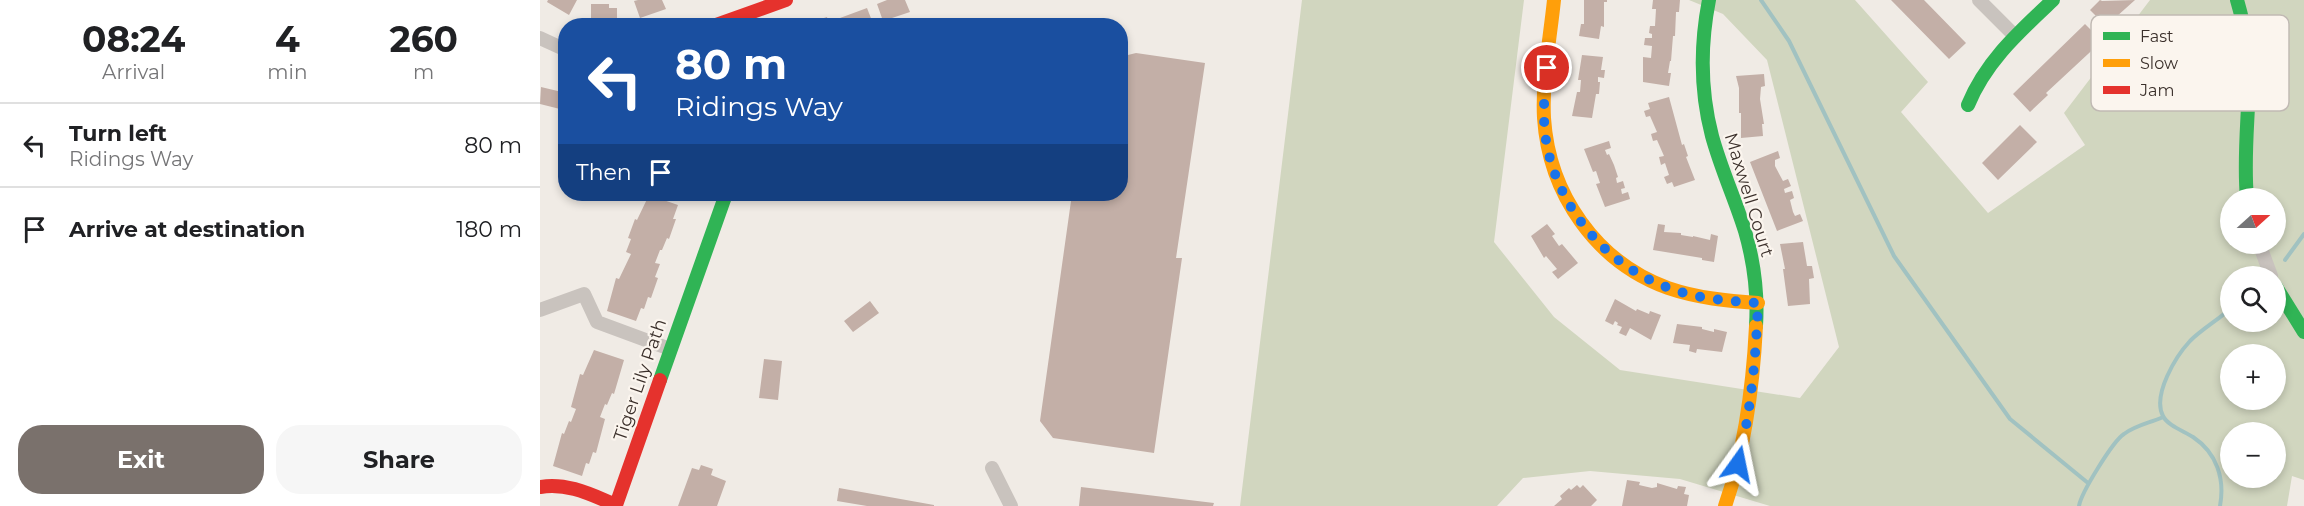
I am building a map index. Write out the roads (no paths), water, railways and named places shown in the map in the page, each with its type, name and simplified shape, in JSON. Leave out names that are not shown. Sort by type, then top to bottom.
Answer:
[{"type":"street","points":[[735,18],[786,0]]},
{"type":"street","points":[[1554,0],[1544,91],[1546,137],[1554,173],[1581,223],[1619,262],[1643,277],[1672,290],[1701,297],[1758,303]]},
{"type":"street","name":"Maxwell Court","points":[[1709,0],[1701,52],[1701,80],[1705,109],[1714,145],[1748,240],[1756,278],[1758,303],[1757,335],[1743,445],[1725,506]]},
{"type":"street","points":[[1979,0],[2015,36]]},
{"type":"street","points":[[1968,105],[1979,78],[2015,36],[2054,0]]},
{"type":"street","points":[[2237,0],[2240,15]]},
{"type":"street","points":[[540,38],[558,46]]},
{"type":"street","points":[[2246,188],[2247,111]]},
{"type":"street","name":"Tiger Lily Path","points":[[540,487],[548,484],[560,485],[616,505],[723,201]]},
{"type":"street","points":[[540,310],[584,294],[597,322],[670,349]]},
{"type":"street","points":[[2286,302],[2304,332]]},
{"type":"street","points":[[992,468],[1011,506]]},
{"type":"waterway","points":[[1761,0],[1789,41],[1894,256],[2010,419],[2088,483]]},
{"type":"waterway","points":[[2285,260],[2304,234]]},
{"type":"waterway","points":[[2220,317],[2184,348],[2172,366],[2163,387],[2160,407],[2165,420],[2201,443],[2213,459],[2220,477],[2220,506]]},
{"type":"waterway","points":[[2079,506],[2091,479],[2119,439],[2133,428],[2163,417]]}]
